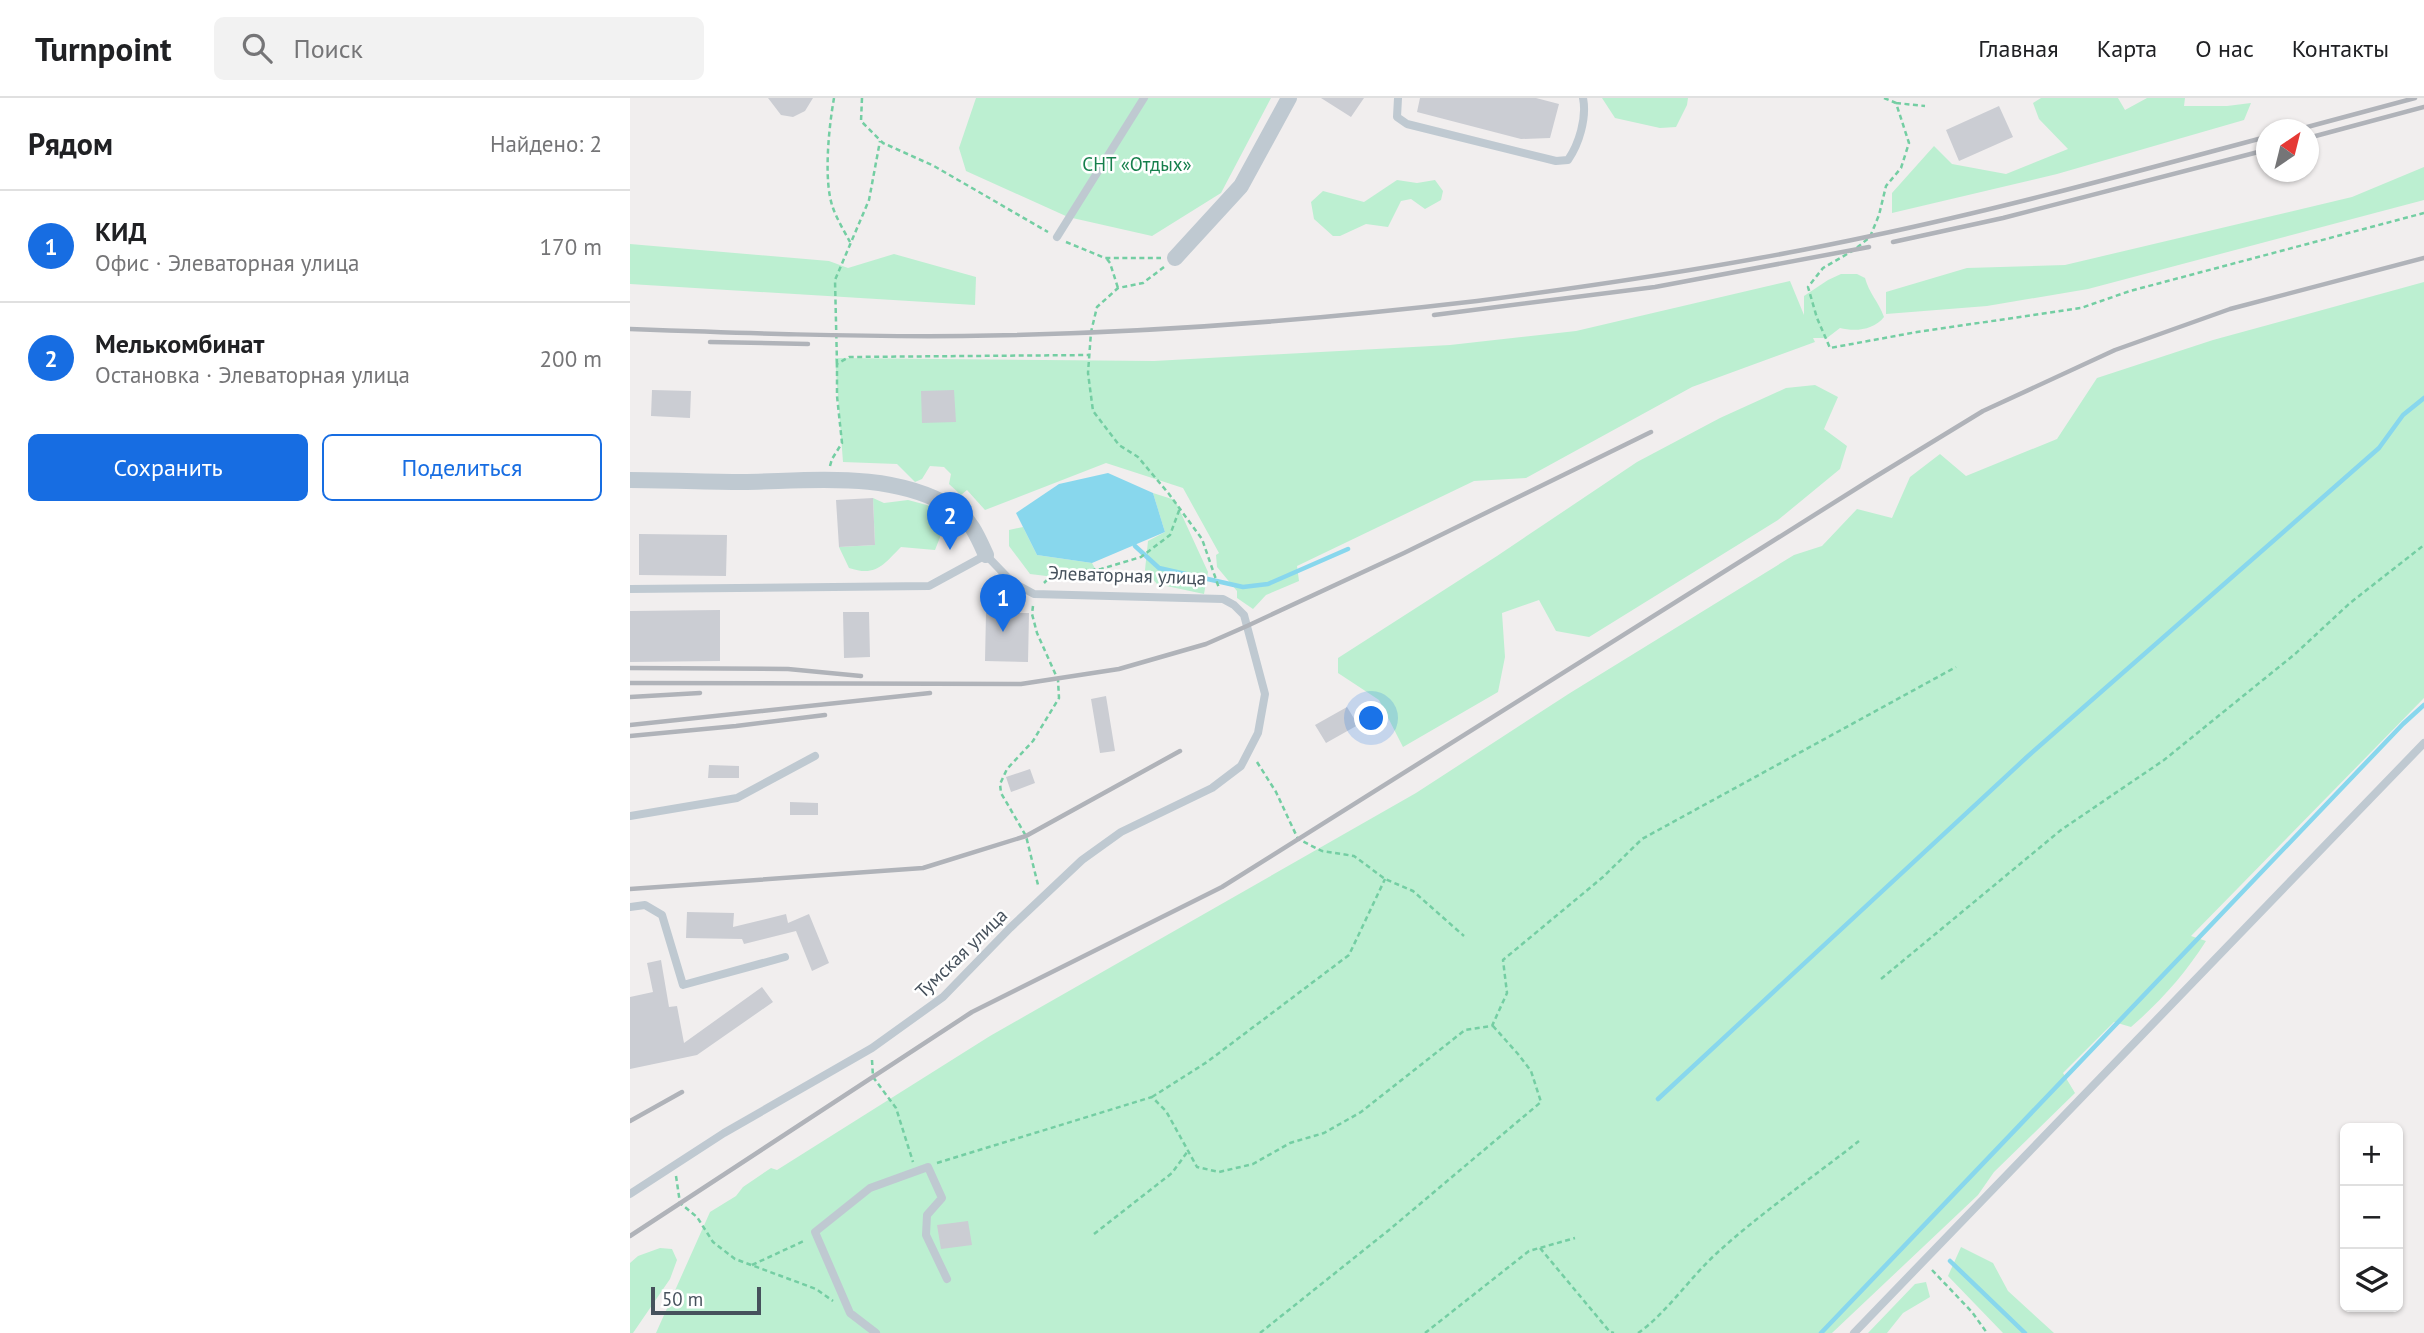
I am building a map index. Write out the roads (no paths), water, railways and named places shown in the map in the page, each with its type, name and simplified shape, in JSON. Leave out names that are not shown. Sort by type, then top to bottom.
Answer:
[{"type":"street","points":[[1175,258],[1241,186],[1289,98]]},
{"type":"street","name":"Элеваторная улица","points":[[630,480],[827,481],[882,483],[917,490],[955,509],[974,528],[985,555]]},
{"type":"lane","points":[[1057,237],[1144,98]]},
{"type":"lane","points":[[1398,98],[1397,117],[1407,124],[1556,161],[1569,160],[1575,149],[1585,108],[1583,98]]},
{"type":"lane","points":[[630,589],[929,586],[985,555]]},
{"type":"lane","name":"Элеваторная улица","points":[[985,555],[1012,582],[1034,594],[1223,599],[1244,615],[1265,694]]},
{"type":"lane","name":"Тумская улица","points":[[630,1194],[724,1133],[872,1048],[943,997],[1082,860],[1121,832],[1212,788],[1241,766],[1258,733],[1265,694]]},
{"type":"lane","points":[[1854,1333],[2424,743]]},
{"type":"lane","points":[[630,816],[737,799],[815,756]]},
{"type":"lane","points":[[630,907],[645,905],[662,915],[683,985],[785,957]]},
{"type":"lane","points":[[876,1333],[850,1313],[815,1232],[870,1188],[928,1167],[942,1198],[927,1215],[926,1235],[947,1279]]},
{"type":"water","points":[[1108,473],[1153,493],[1165,532],[1092,563],[1037,555],[1016,513],[1059,484]]},
{"type":"waterway","points":[[1658,1099],[2027,757],[2379,448],[2403,415],[2424,398]]},
{"type":"waterway","points":[[1135,546],[1159,568],[1243,587],[1268,584],[1348,549]]},
{"type":"waterway","points":[[1821,1333],[2424,705]]},
{"type":"waterway","points":[[1950,1261],[2025,1333]]},
{"type":"railway","points":[[2319,124],[2415,98]]},
{"type":"railway","points":[[2319,135],[2424,107]]},
{"type":"railway","points":[[630,329],[880,336],[1027,335],[1220,325],[1477,301],[1675,273],[1871,236],[2020,202],[2256,140]]},
{"type":"railway","points":[[1893,242],[2003,218],[2256,153]]},
{"type":"railway","points":[[1434,315],[1655,287],[1869,247]]},
{"type":"railway","points":[[630,1236],[972,1012],[1222,887],[1983,411],[2115,350],[2230,309],[2424,258]]},
{"type":"railway","points":[[710,342],[808,344]]},
{"type":"railway","points":[[630,683],[1021,684],[1119,669],[1206,644],[1247,626],[1404,553],[1651,432]]},
{"type":"railway","points":[[630,668],[788,669],[861,676]]},
{"type":"railway","points":[[630,697],[700,693]]},
{"type":"railway","points":[[630,725],[930,693]]},
{"type":"railway","points":[[630,736],[825,715]]},
{"type":"railway","points":[[630,889],[923,868],[1026,836],[1180,751]]},
{"type":"railway","points":[[630,1121],[682,1092]]},
{"type":"place","name":"Мелькомбинат","points":[[950,550]]},
{"type":"place","name":"КИД","points":[[1003,632]]},
{"type":"park label","name":"СНТ «Отдых»","points":[[1137,164]]}]
